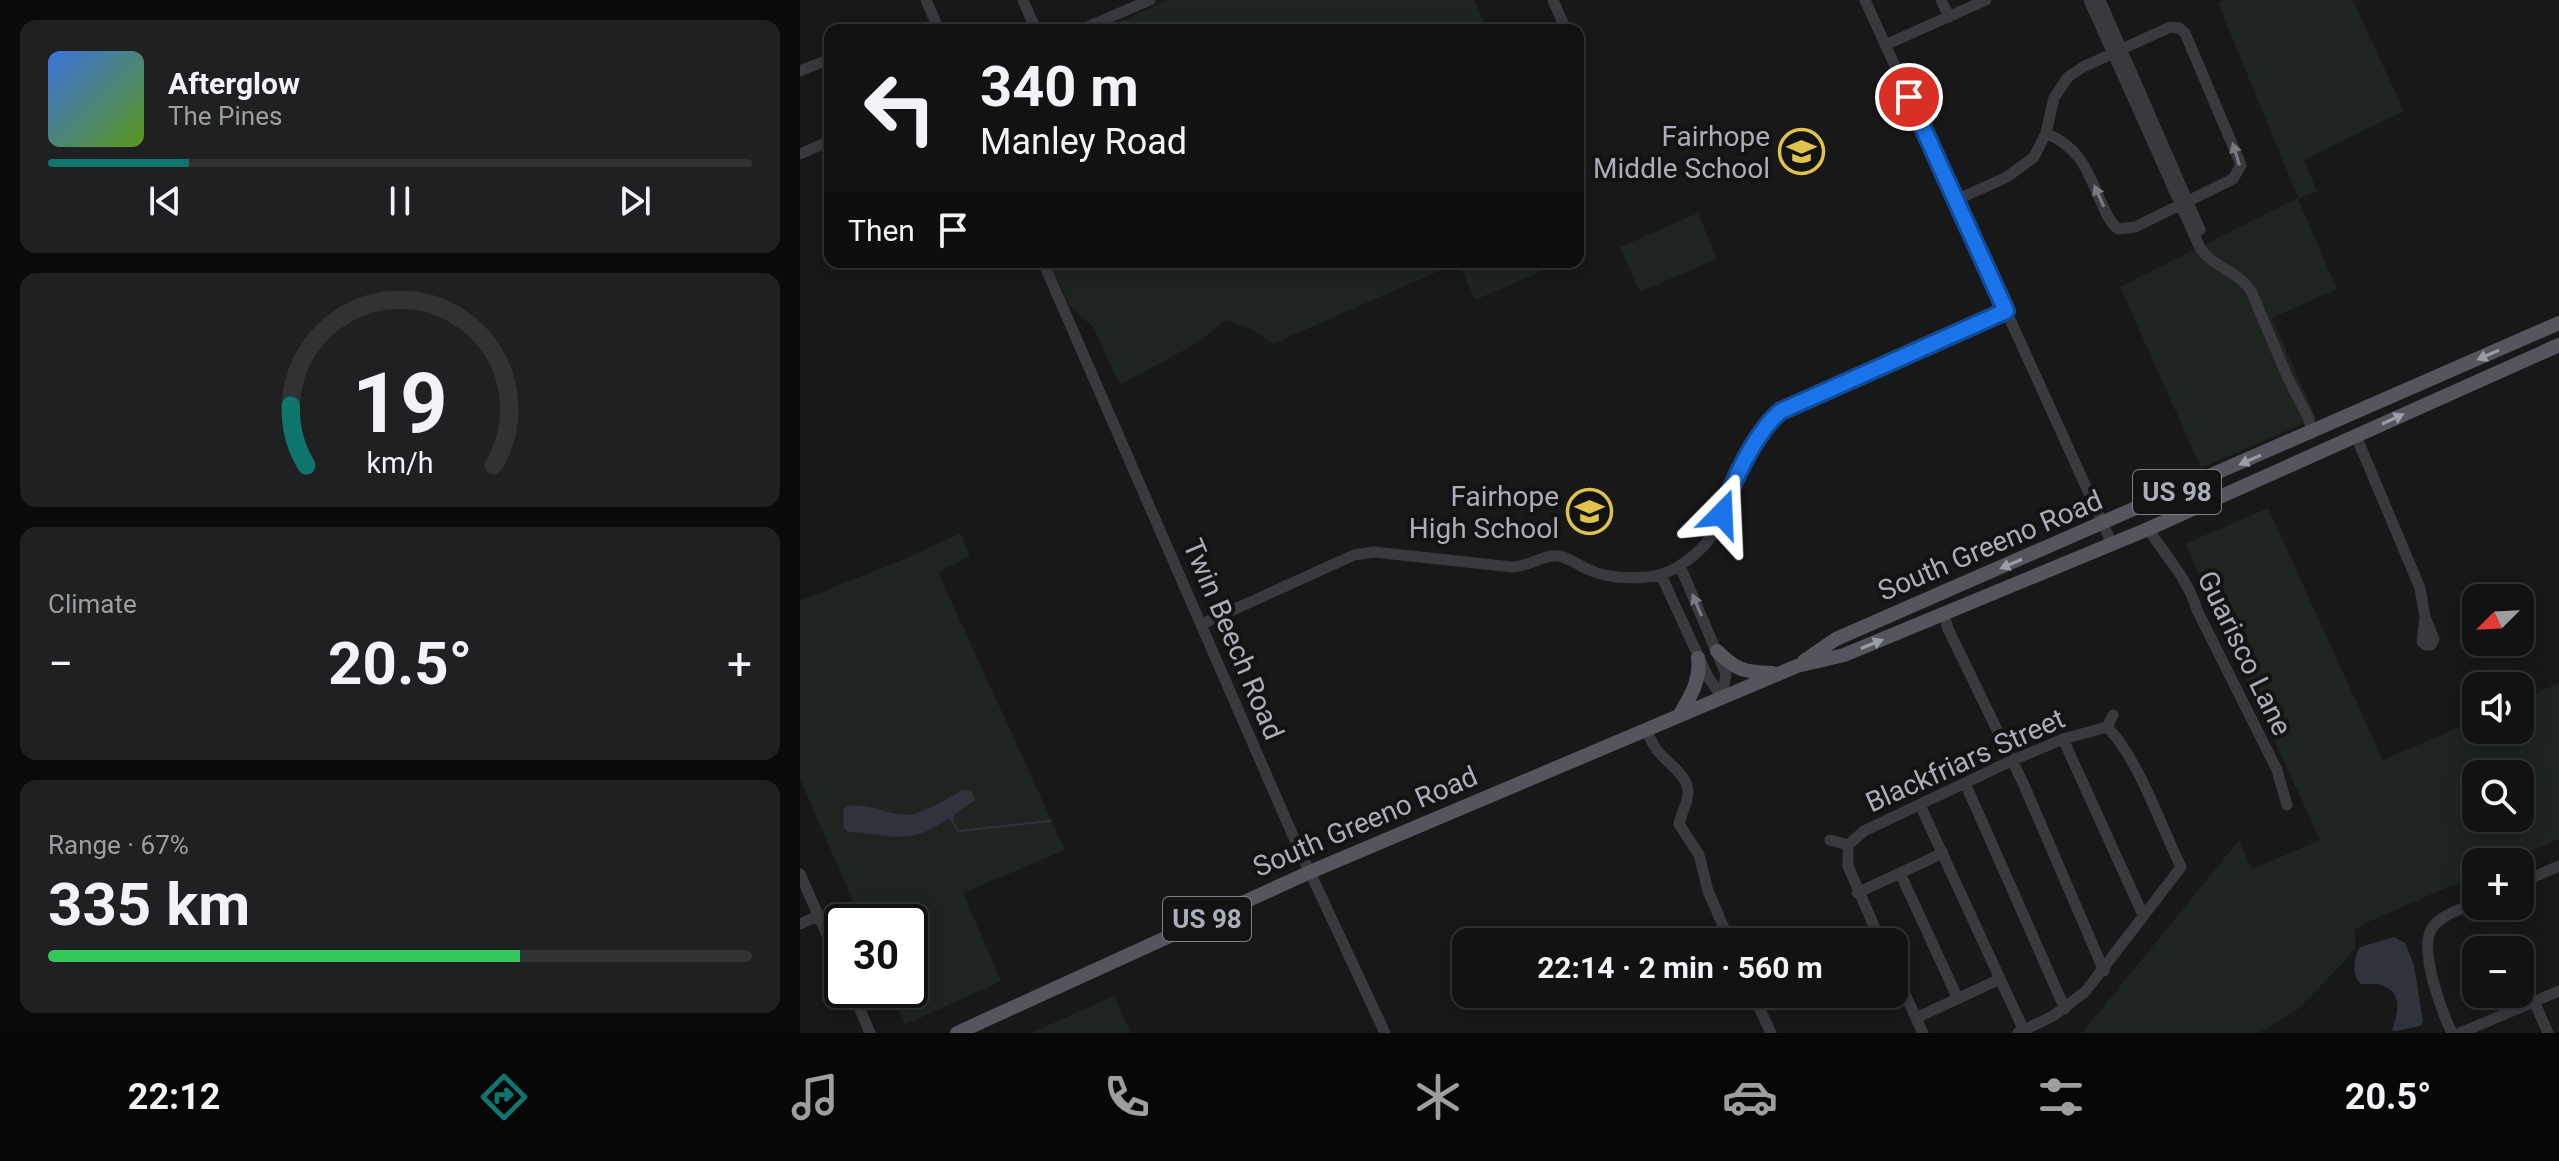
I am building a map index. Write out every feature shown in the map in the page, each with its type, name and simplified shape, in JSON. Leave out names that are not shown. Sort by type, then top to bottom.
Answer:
[{"type":"main road","name":"South Greeno Road","points":[[1797,666],[1836,639],[2559,323]]},
{"type":"main road","name":"South Greeno Road","points":[[957,1033],[1310,872],[1797,666],[1844,655],[2148,529],[2559,345]]},
{"type":"main road","points":[[1717,651],[1741,670],[1781,673]]},
{"type":"main road","points":[[1679,716],[1692,695],[1700,673],[1698,658]]},
{"type":"street","points":[[926,0],[936,24]]},
{"type":"street","points":[[1023,0],[1033,24]]},
{"type":"street","points":[[1094,24],[1150,0]]},
{"type":"street","points":[[1553,0],[1563,24]]},
{"type":"street","points":[[1865,0],[2112,544]]},
{"type":"street","points":[[1941,0],[1949,17]]},
{"type":"street","points":[[1885,45],[1986,0]]},
{"type":"street","points":[[2089,0],[2117,51],[2184,204],[2208,247],[2209,260],[2241,279],[2251,291],[2292,394],[2312,433]]},
{"type":"street","points":[[2100,0],[2117,51]]},
{"type":"street","points":[[1956,200],[2022,168],[2039,150],[2054,98],[2068,77],[2170,27],[2179,28],[2185,33],[2241,165],[2233,179],[2135,227],[2118,229],[2108,217],[2084,163],[2063,141],[2046,133]]},
{"type":"street","points":[[800,71],[824,61]]},
{"type":"street","points":[[800,154],[824,144]]},
{"type":"street","name":"Twin Beech Road","points":[[1046,268],[1310,872],[1385,1033]]},
{"type":"street","points":[[1202,624],[1354,555],[1374,552],[1512,567],[1522,567],[1552,556],[1569,559],[1602,575],[1661,575],[1680,566],[1716,529],[1732,484],[1768,423],[1781,411],[2006,311]]},
{"type":"street","points":[[2529,336],[2538,354]]},
{"type":"street","points":[[2356,436],[2420,588],[2425,617]]},
{"type":"street","name":"Guarisco Lane","points":[[2148,529],[2179,570],[2193,596],[2277,770],[2287,805]]},
{"type":"street","points":[[1680,566],[1726,674],[1722,697]]},
{"type":"street","points":[[1661,575],[1698,658],[1722,697]]},
{"type":"street","points":[[1944,614],[1955,628],[1992,709],[1993,719],[2104,971]]},
{"type":"street","points":[[1920,805],[2022,1032],[2065,1009],[2085,992],[2181,867],[2129,755],[2107,727],[2113,715]]},
{"type":"street","name":"Blackfriars Street","points":[[1848,845],[1864,831],[2011,761],[2063,739],[2107,727]]},
{"type":"street","points":[[1646,730],[1655,747],[1669,765],[1681,774],[1688,786],[1687,802],[1679,824],[1699,855],[1708,891],[1724,928]]},
{"type":"street","points":[[2063,739],[2143,915]]},
{"type":"street","points":[[1965,783],[2065,1009]]},
{"type":"street","points":[[1830,840],[1848,845],[1846,859],[1857,893],[1874,928]]},
{"type":"street","points":[[1857,893],[1943,853]]},
{"type":"street","points":[[2534,877],[2559,866]]},
{"type":"street","points":[[1900,873],[1958,999]]},
{"type":"street","points":[[800,874],[824,929]]},
{"type":"street","points":[[2452,1033],[2426,948],[2428,937],[2438,921],[2462,910]]},
{"type":"street","points":[[800,924],[818,916]]},
{"type":"street","points":[[1916,1018],[2000,979]]},
{"type":"street","points":[[2548,1033],[2534,1001],[2557,990]]},
{"type":"street","points":[[1908,1001],[1923,1033]]},
{"type":"street","points":[[860,1008],[870,1033]]},
{"type":"street","points":[[1759,1008],[1771,1033]]},
{"type":"street","points":[[2460,1033],[2518,1008]]},
{"type":"shaded area","points":[[1168,0],[1474,0],[1484,24],[1114,24]]},
{"type":"shaded area","points":[[2224,0],[2353,0],[2404,111],[2304,160],[2317,191],[2298,199],[2337,289],[2272,318],[2316,418],[2201,468],[2120,287],[2298,198],[2218,3]]},
{"type":"shaded area","points":[[1698,213],[1717,259],[1640,292],[1620,247]]},
{"type":"shaded area","points":[[1053,268],[1446,268],[1273,344],[1252,329],[1226,320],[1197,343],[1120,385],[1093,327],[1070,307]]},
{"type":"shaded area","points":[[1461,268],[1549,268],[1475,300]]},
{"type":"shaded area","points":[[2268,508],[2383,760],[2462,726],[2462,744],[2534,744],[2534,694],[2559,683],[2559,839],[2534,850],[2462,848],[2462,881],[2361,925],[2355,931],[2356,946],[2346,960],[2298,1009],[2259,1033],[2082,1033],[2239,840],[2252,869],[2320,840],[2185,544]]},
{"type":"shaded area","points":[[960,533],[970,556],[938,572],[1065,850],[963,893],[1001,981],[905,1025],[898,1008],[928,1008],[928,904],[854,904],[800,779],[800,601]]},
{"type":"shaded area","points":[[962,790],[972,791],[975,800],[954,815],[954,819],[919,834],[893,836],[848,832],[844,828],[843,810],[846,806],[910,815]]},
{"type":"shaded area","points":[[2394,937],[2405,943],[2414,965],[2423,1022],[2420,1026],[2392,1031],[2397,1005],[2394,993],[2381,985],[2361,984],[2354,966],[2360,947]]},
{"type":"shaded area","points":[[1114,996],[1131,1033],[1031,1033]]},
{"type":"waterway","points":[[952,820],[958,831],[1050,821]]},
{"type":"place","name":"Fairhope Middle School","points":[[1801,152]]},
{"type":"place","name":"Fairhope High School","points":[[1590,512]]},
{"type":"route","points":[[1722,514],[1732,484],[1768,423],[1781,411],[2006,311],[1909,97]]}]
